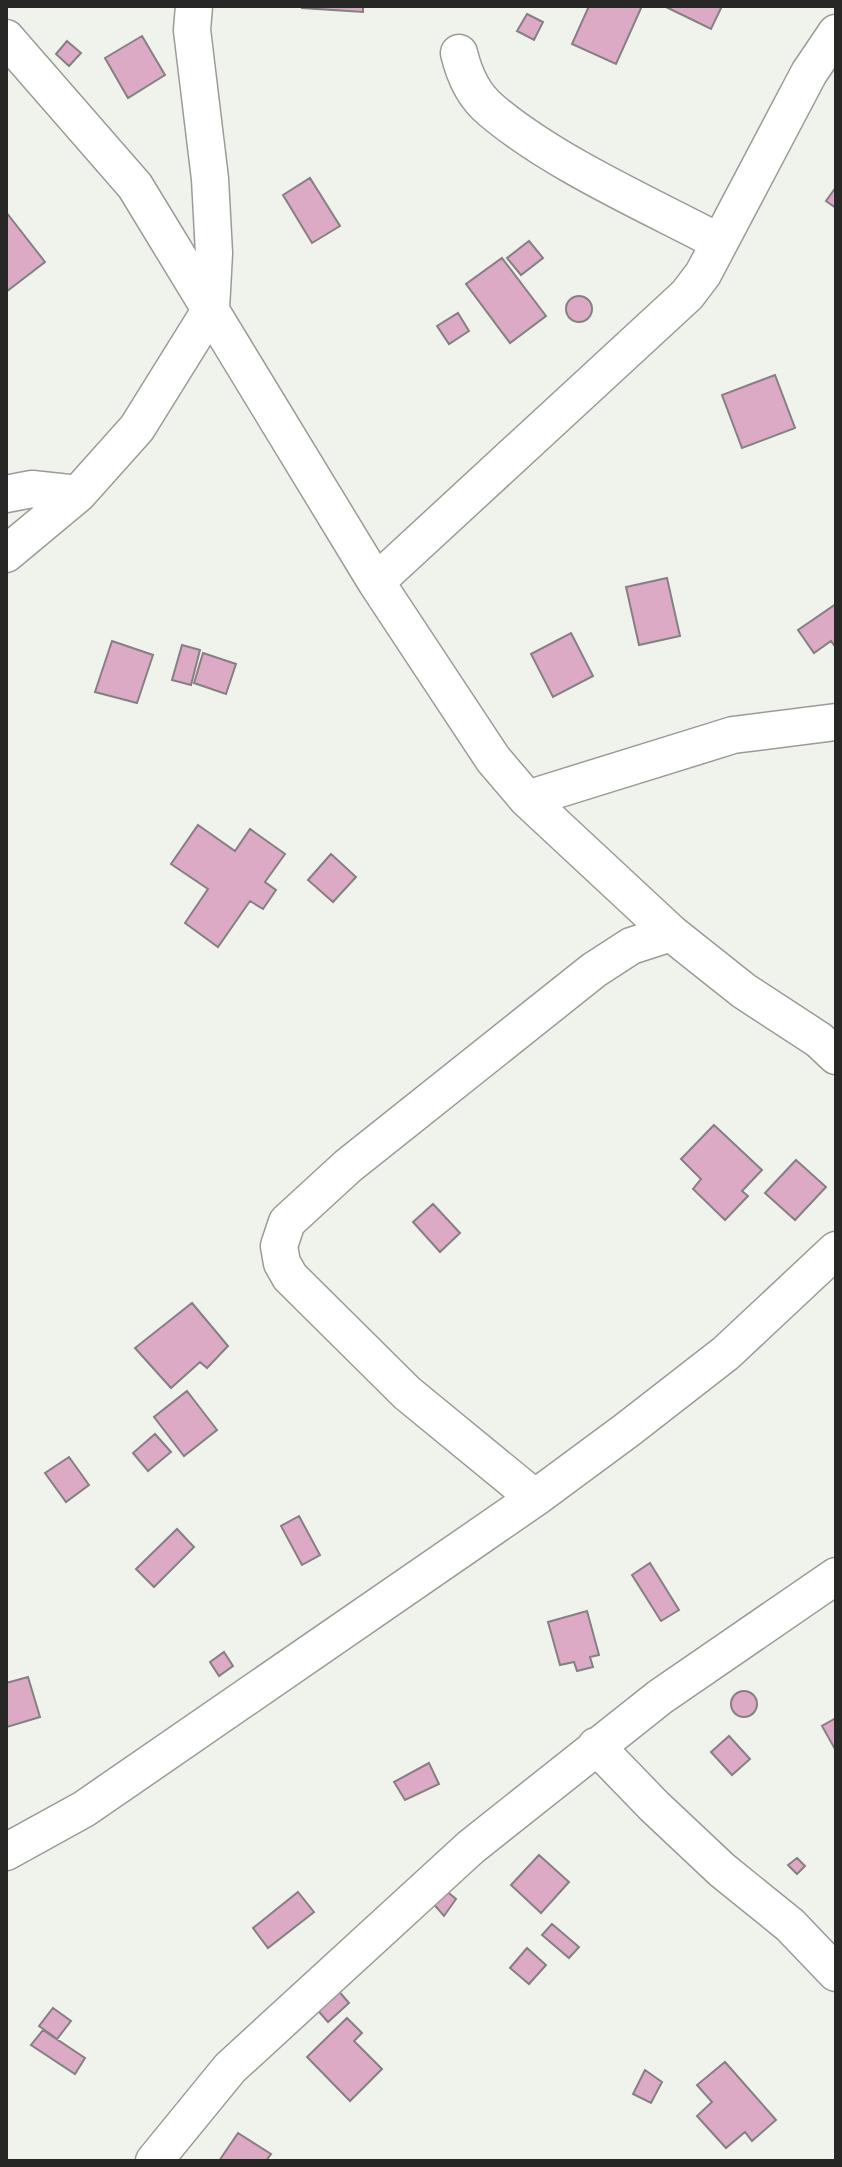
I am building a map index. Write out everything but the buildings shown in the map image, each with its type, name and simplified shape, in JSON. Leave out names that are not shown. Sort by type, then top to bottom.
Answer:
[{"type":"street","points":[[6,554],[78,494],[137,428],[211,309],[214,238],[192,30],[194,6]]},
{"type":"street","points":[[376,582],[687,295],[703,274],[809,73],[836,33]]},
{"type":"street","points":[[459,53],[464,71],[490,109],[546,148],[719,242]]},
{"type":"street","points":[[11,55],[135,186],[376,582],[493,759],[527,799],[671,933],[744,991],[830,1044]]},
{"type":"street","points":[[6,494],[32,489],[78,494]]},
{"type":"street","points":[[527,799],[733,735],[836,722]]},
{"type":"street","points":[[535,1498],[407,1393],[290,1277],[282,1263],[279,1246],[287,1222],[348,1166],[526,1023],[594,970],[631,946],[671,933]]},
{"type":"street","points":[[6,1852],[84,1809],[535,1498],[726,1353],[836,1250]]},
{"type":"street","points":[[154,2161],[230,2068],[471,1847],[660,1697],[836,1576]]},
{"type":"street","points":[[596,1746],[654,1806],[722,1870],[790,1925],[836,1973]]}]
